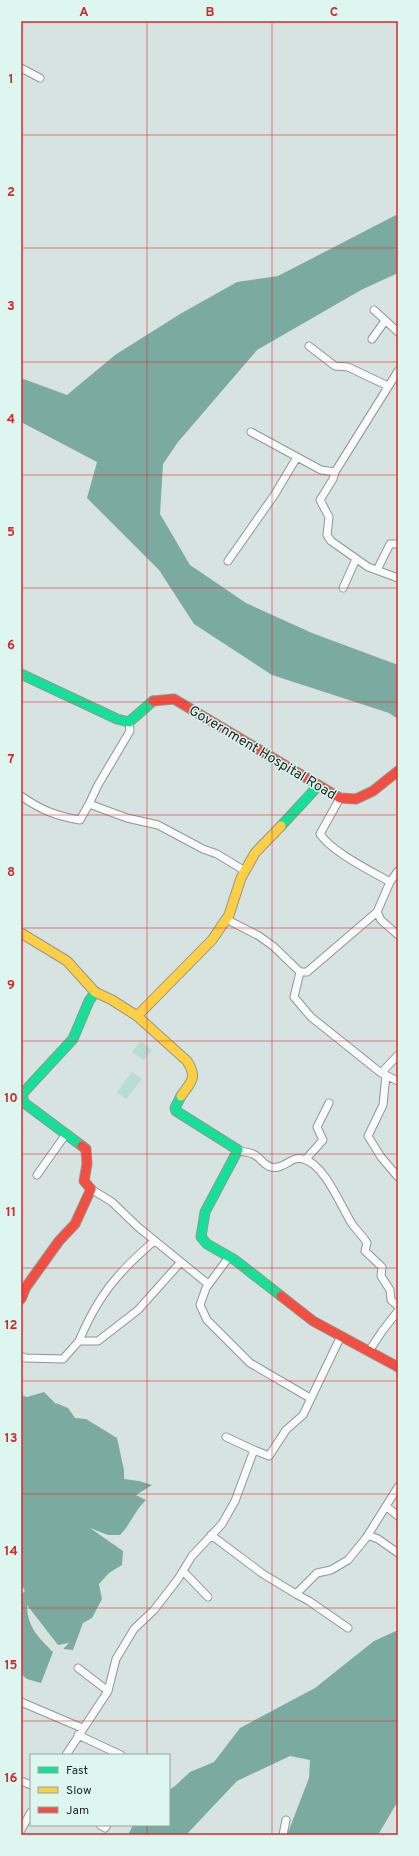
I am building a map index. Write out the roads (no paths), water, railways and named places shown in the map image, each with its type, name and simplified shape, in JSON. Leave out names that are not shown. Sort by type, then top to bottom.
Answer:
[{"type":"street","points":[[21,68],[40,78]]},
{"type":"street","points":[[374,310],[398,332]]},
{"type":"street","points":[[372,339],[385,321]]},
{"type":"street","points":[[310,346],[335,366],[348,367],[388,386]]},
{"type":"street","points":[[398,372],[334,472],[333,479],[320,500],[329,517],[327,536],[331,541],[356,559],[377,570],[398,578]]},
{"type":"street","points":[[251,432],[321,470],[334,472]]},
{"type":"street","points":[[228,561],[275,494],[297,457]]},
{"type":"street","points":[[377,570],[390,544],[398,544]]},
{"type":"street","points":[[343,588],[356,559]]},
{"type":"street","points":[[21,674],[117,719],[129,722],[130,731],[98,785],[80,820],[57,816],[38,807],[21,796]]},
{"type":"street","name":"Government Hospital Road","points":[[129,722],[152,701],[174,699],[309,778],[318,786],[340,798],[356,799],[373,791],[398,771]]},
{"type":"street","points":[[137,1016],[212,940],[229,915],[241,878],[255,853],[318,786]]},
{"type":"street","points":[[340,798],[320,834],[324,840],[346,856],[390,882]]},
{"type":"street","points":[[89,804],[127,818],[158,826],[203,849],[217,854],[245,871]]},
{"type":"street","points":[[226,918],[259,936],[273,946],[300,972],[307,972],[377,912],[390,882],[398,871]]},
{"type":"street","points":[[377,912],[381,920],[398,935]]},
{"type":"street","points":[[21,933],[48,948],[67,962],[95,992],[112,1000],[137,1016],[187,1061],[193,1070],[194,1080],[176,1104],[176,1111],[238,1150],[253,1154],[258,1160],[269,1167],[278,1168],[290,1160],[300,1158],[306,1159],[326,1178],[353,1226],[367,1243],[365,1251],[382,1266],[381,1276],[390,1290],[392,1300],[398,1306]]},
{"type":"street","points":[[300,972],[294,997],[300,1006],[383,1074],[398,1081]]},
{"type":"street","points":[[95,992],[89,999],[77,1032],[66,1047],[22,1093],[23,1102],[86,1149],[87,1164],[84,1181],[91,1189],[112,1202],[154,1241],[208,1284]]},
{"type":"street","points":[[398,1055],[383,1074],[383,1105],[368,1136],[381,1157],[398,1177]]},
{"type":"street","points":[[306,1159],[323,1140],[317,1126],[329,1103]]},
{"type":"street","points":[[37,1175],[66,1134]]},
{"type":"street","points":[[238,1150],[205,1212],[201,1237],[207,1244],[215,1247],[247,1269],[313,1321],[398,1367]]},
{"type":"street","points":[[21,1299],[26,1287],[59,1242],[75,1224],[91,1189]]},
{"type":"street","points":[[21,1356],[25,1358],[63,1359],[79,1341],[90,1315],[119,1274],[154,1241]]},
{"type":"street","points":[[228,1257],[208,1284],[200,1305],[207,1320],[250,1363],[310,1398]]},
{"type":"street","points":[[79,1341],[98,1341],[138,1310],[180,1263]]},
{"type":"street","points":[[370,1351],[398,1310]]},
{"type":"street","points":[[226,1437],[269,1456],[278,1445],[286,1430],[304,1415],[310,1398],[341,1336]]},
{"type":"street","points":[[67,1754],[80,1731],[108,1691],[116,1659],[134,1629],[154,1610],[183,1571],[192,1556],[222,1524],[235,1501],[254,1450]]},
{"type":"street","points":[[296,1594],[317,1573],[331,1570],[348,1560],[368,1535],[398,1487]]},
{"type":"street","points":[[386,1506],[398,1516]]},
{"type":"street","points":[[211,1535],[262,1574],[309,1601],[348,1628]]},
{"type":"street","points":[[368,1535],[378,1539],[398,1554]]},
{"type":"street","points":[[183,1571],[208,1597]]},
{"type":"street","points":[[78,1668],[108,1691]]},
{"type":"street","points":[[21,1702],[80,1731],[119,1754]]},
{"type":"street","points":[[21,1780],[30,1784]]},
{"type":"street","points":[[21,1830],[30,1814]]},
{"type":"street","points":[[283,1835],[286,1820]]}]
